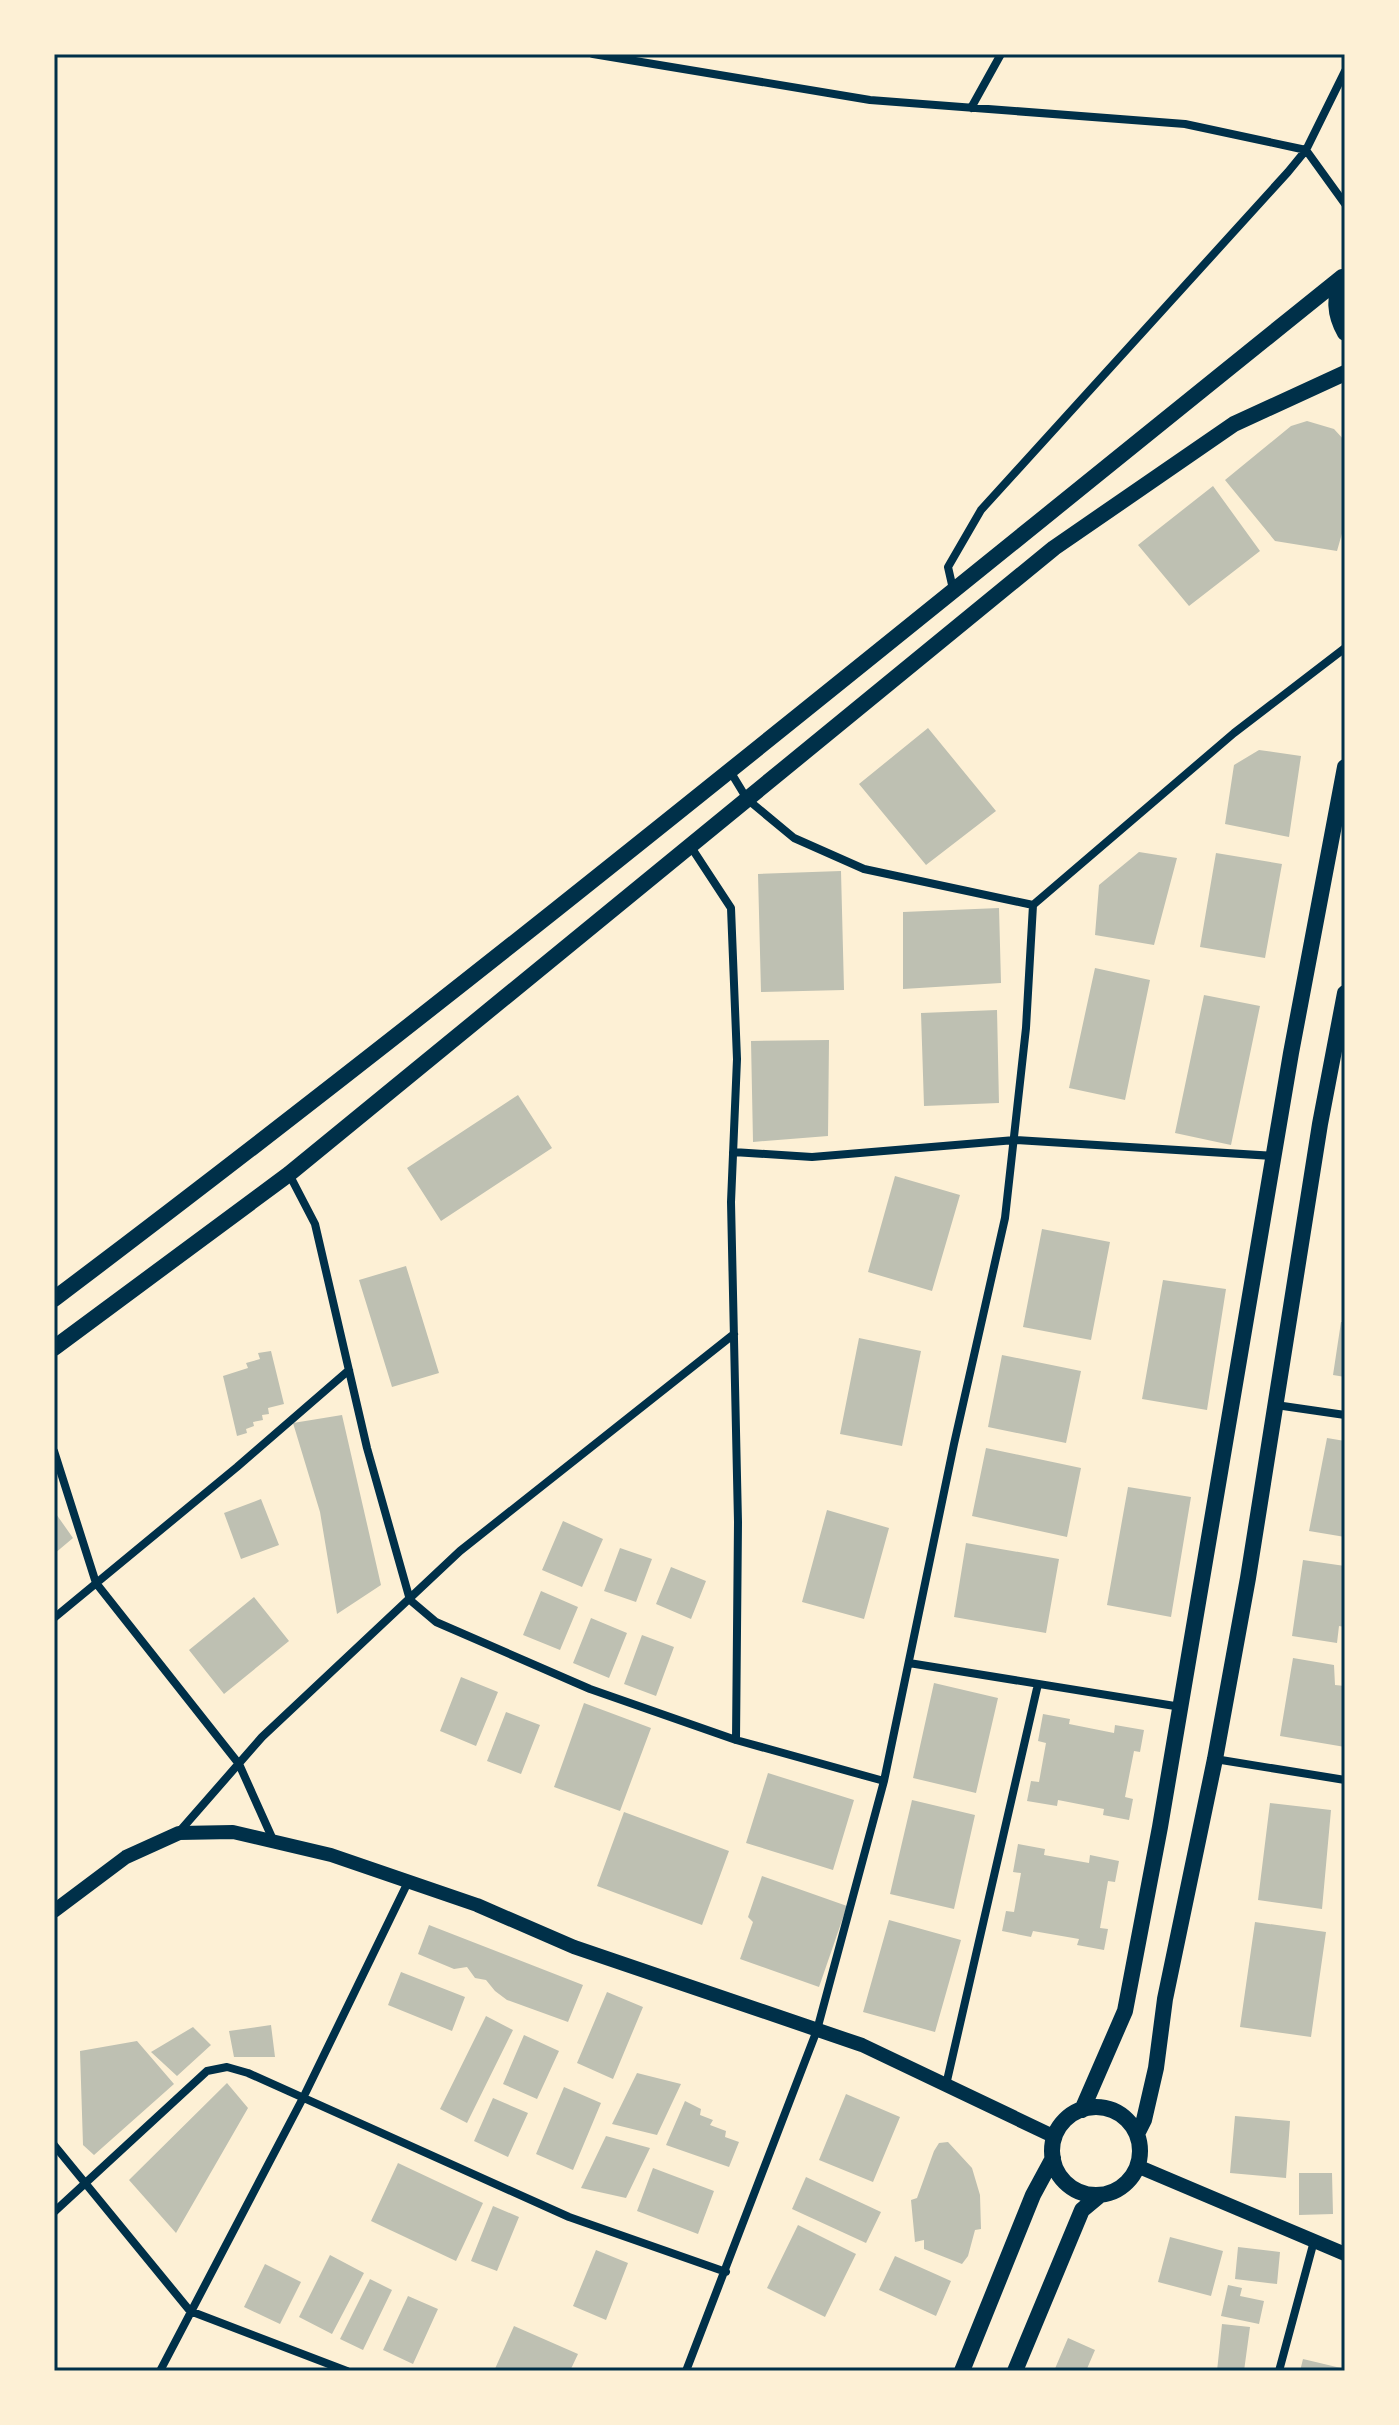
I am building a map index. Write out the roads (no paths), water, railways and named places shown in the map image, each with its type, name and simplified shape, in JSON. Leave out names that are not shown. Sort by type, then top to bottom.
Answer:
[{"type":"main road","points":[[54,1299],[267,1138],[627,855],[1343,275]]},
{"type":"main road","points":[[1343,275],[1335,295],[1336,313],[1345,333]]},
{"type":"main road","points":[[54,1348],[289,1174],[1054,548],[1234,424],[1345,373]]},
{"type":"main road","points":[[1082,2110],[1125,2011],[1345,767]]},
{"type":"main road","points":[[1137,2134],[1144,2120],[1156,2068],[1165,1999],[1215,1759],[1320,1124],[1344,1002]]},
{"type":"main road","points":[[1015,2371],[1082,2210],[1100,2195],[1122,2187],[1137,2166],[1140,2148],[1137,2134],[1118,2113],[1105,2108],[1082,2110],[1066,2119],[1055,2137],[1053,2158],[1057,2172],[1066,2184],[1079,2192],[1100,2195]]},
{"type":"main road","points":[[962,2371],[1033,2195],[1053,2158]]},
{"type":"street","points":[[593,54],[870,100],[1185,124],[1306,150],[1345,204]]},
{"type":"street","points":[[971,108],[1001,54]]},
{"type":"street","points":[[953,589],[948,567],[981,510],[1306,150],[1345,71]]},
{"type":"street","points":[[686,2371],[817,2030],[884,1781],[1005,1218],[1026,1028],[1033,905],[1234,733],[1345,648]]},
{"type":"street","points":[[729,770],[747,799],[794,838],[864,869],[1033,905]]},
{"type":"street","points":[[691,847],[731,908],[737,1059],[731,1202],[738,1522],[736,1740]]},
{"type":"street","points":[[733,1152],[812,1157],[1015,1140],[1274,1156]]},
{"type":"street","points":[[289,1174],[315,1224],[367,1448],[410,1600],[436,1622],[590,1689],[736,1740],[884,1781]]},
{"type":"street","points":[[179,1833],[262,1737],[460,1551],[734,1334]]},
{"type":"street","points":[[54,1618],[349,1370]]},
{"type":"street","points":[[1275,1404],[1345,1415]]},
{"type":"street","points":[[54,1451],[96,1583],[239,1764],[274,1842]]},
{"type":"street","points":[[909,1663],[1181,1707]]},
{"type":"street","points":[[946,2085],[1038,1684]]},
{"type":"street","points":[[1215,1759],[1345,1780]]},
{"type":"street","points":[[54,1911],[126,1857],[179,1833],[233,1832],[331,1855],[477,1905],[574,1947],[862,2045],[1055,2137]]},
{"type":"street","points":[[160,2371],[304,2096],[408,1882]]},
{"type":"street","points":[[54,2212],[207,2071],[227,2067],[304,2096],[569,2217],[726,2272]]},
{"type":"street","points":[[54,2145],[190,2311],[347,2371]]},
{"type":"street","points":[[1137,2166],[1345,2254]]},
{"type":"street","points":[[1279,2371],[1314,2241]]}]
